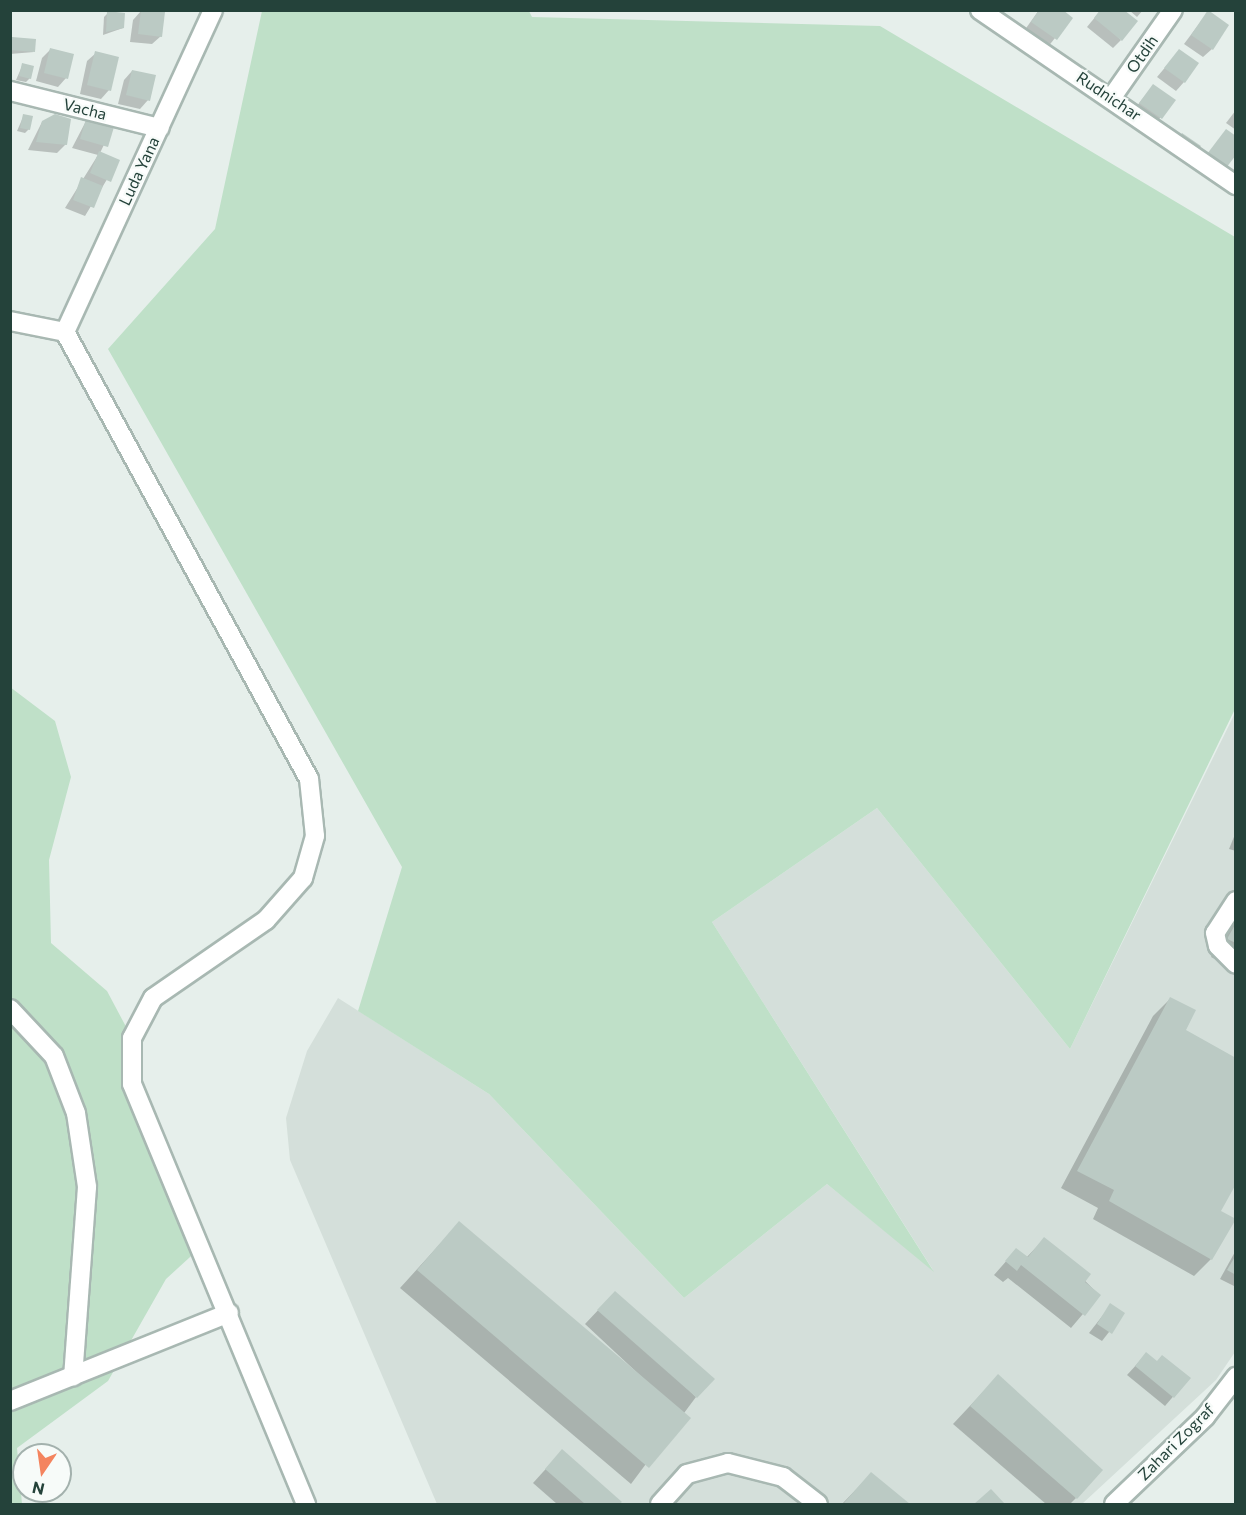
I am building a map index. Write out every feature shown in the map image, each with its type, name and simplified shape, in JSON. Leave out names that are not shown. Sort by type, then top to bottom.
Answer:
[{"type":"street","name":"Luda Yana","points":[[65,332],[213,10]]},
{"type":"street","name":"Rudnichar","points":[[980,10],[1112,97],[1236,185]]},
{"type":"street","name":"Otdih","points":[[1112,97],[1173,10]]},
{"type":"street","name":"Vacha","points":[[10,91],[159,128]]},
{"type":"street","points":[[10,321],[65,332],[309,779],[315,836],[303,878],[266,920],[153,998],[132,1038],[132,1084],[229,1313],[306,1504]]},
{"type":"street","points":[[1236,900],[1215,933],[1218,946],[1236,964]]},
{"type":"street","points":[[10,1009],[54,1056],[76,1113],[87,1187],[73,1376]]},
{"type":"street","points":[[10,1401],[229,1313]]},
{"type":"street","name":"Zahari Zograf","points":[[1114,1504],[1205,1417],[1236,1377]]},
{"type":"street","points":[[660,1504],[687,1474],[728,1463],[783,1477],[818,1504]]},
{"type":"shaded area","points":[[1235,713],[1235,1352],[1216,1380],[1082,1504],[437,1504],[290,1160],[286,1118],[307,1051],[338,998],[489,1094],[684,1298],[827,1184],[933,1270],[712,922],[877,808],[1070,1049]]},
{"type":"green space","points":[[262,11],[529,11],[532,17],[880,26],[1235,237],[1235,709],[1070,1049],[877,808],[712,922],[934,1272],[827,1184],[684,1298],[489,1094],[358,1011],[402,867],[108,349],[215,229]]},
{"type":"green space","points":[[10,687],[55,721],[71,777],[49,860],[51,943],[107,991],[132,1038],[132,1084],[201,1247],[166,1279],[108,1381],[24,1443],[12,1443],[12,1503],[22,1504],[10,1504]]},
{"type":"building","points":[[141,10],[165,12],[162,37],[138,34]]},
{"type":"building","points":[[1039,10],[1063,10],[1073,18],[1057,40],[1031,22]]},
{"type":"building","points":[[1100,10],[1124,10],[1138,21],[1122,41],[1094,18]]},
{"type":"building","points":[[1208,10],[1229,25],[1213,50],[1191,35]]},
{"type":"building","points":[[107,11],[125,13],[124,28],[106,32]]},
{"type":"building","points":[[12,37],[36,39],[35,52],[11,50]]},
{"type":"building","points":[[50,48],[74,54],[68,79],[44,73]]},
{"type":"building","points":[[1179,49],[1199,63],[1185,83],[1164,68]]},
{"type":"building","points":[[95,51],[119,57],[111,91],[87,85]]},
{"type":"building","points":[[22,63],[34,66],[31,79],[19,76]]},
{"type":"building","points":[[132,70],[156,75],[150,101],[126,95]]},
{"type":"building","points":[[1153,84],[1176,100],[1162,119],[1139,103]]},
{"type":"building","points":[[23,114],[33,116],[30,130],[20,128]]},
{"type":"building","points":[[55,114],[71,119],[67,145],[36,142],[42,121]]},
{"type":"building","points":[[86,119],[114,127],[108,147],[80,139]]},
{"type":"building","points":[[1226,129],[1236,136],[1236,155],[1223,172],[1204,158]]},
{"type":"building","points":[[1182,133],[1201,146],[1197,152],[1178,139]]},
{"type":"building","points":[[99,151],[120,160],[111,182],[90,173]]},
{"type":"building","points":[[81,177],[103,186],[94,208],[73,200]]},
{"type":"building","points":[[1236,923],[1236,943],[1227,939]]},
{"type":"building","points":[[1170,997],[1196,1010],[1186,1030],[1236,1058],[1236,1184],[1221,1211],[1236,1219],[1212,1260],[1109,1201],[1114,1190],[1077,1171]]},
{"type":"building","points":[[459,1221],[691,1418],[649,1468],[417,1270]]},
{"type":"building","points":[[1044,1237],[1091,1274],[1085,1282],[1101,1295],[1085,1316],[1021,1265],[1017,1271],[1005,1261],[1016,1248],[1028,1257]]},
{"type":"building","points":[[1236,1255],[1236,1275],[1227,1270]]},
{"type":"building","points":[[615,1291],[715,1379],[697,1398],[597,1310]]},
{"type":"building","points":[[1110,1303],[1125,1313],[1112,1334],[1097,1324]]},
{"type":"building","points":[[1146,1352],[1157,1361],[1162,1355],[1191,1378],[1174,1398],[1135,1366]]},
{"type":"building","points":[[998,1374],[1103,1470],[1077,1499],[970,1406]]},
{"type":"building","points":[[562,1449],[622,1502],[619,1504],[585,1504],[545,1469]]},
{"type":"building","points":[[871,1472],[910,1504],[843,1504]]},
{"type":"building","points":[[991,1489],[1005,1504],[974,1504]]}]
